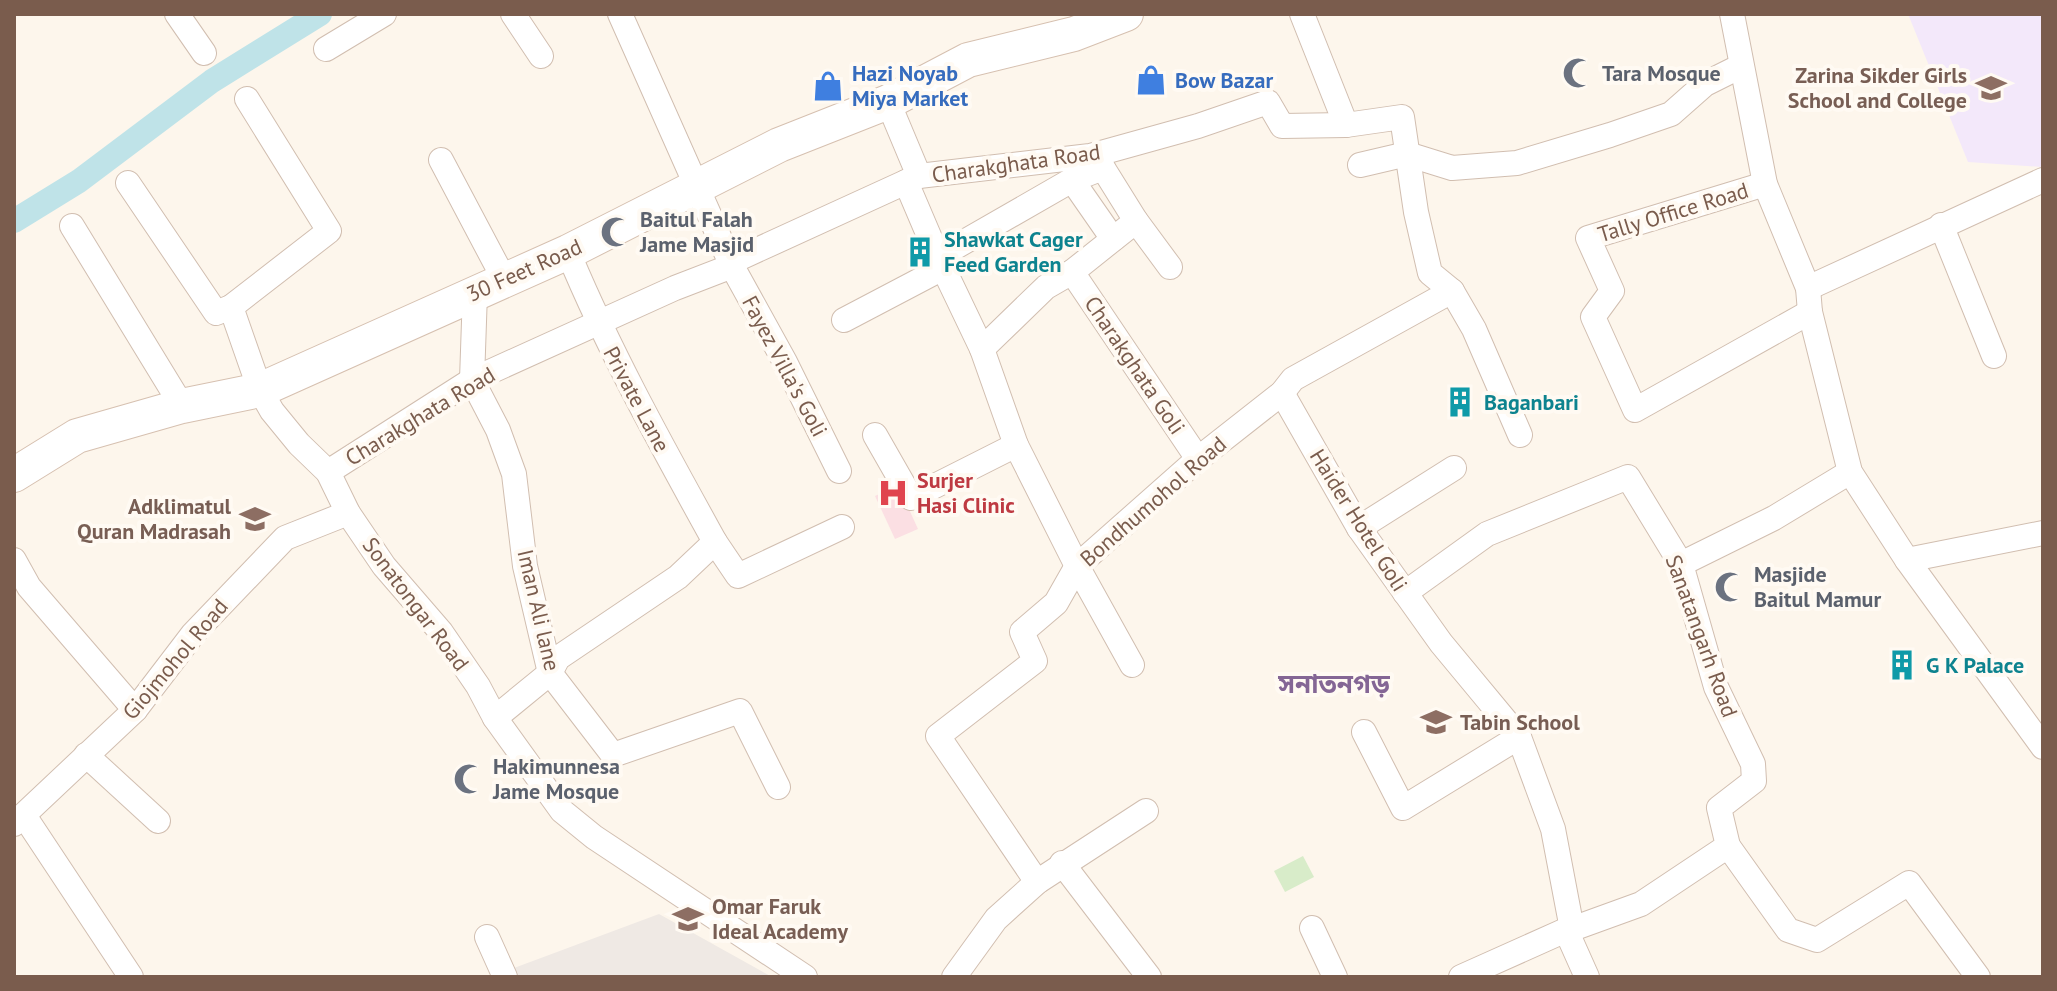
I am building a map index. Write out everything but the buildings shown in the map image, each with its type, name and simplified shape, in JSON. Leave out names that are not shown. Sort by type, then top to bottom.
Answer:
[{"type":"street","points":[[177,14],[204,53]]},
{"type":"street","points":[[326,49],[384,14]]},
{"type":"street","points":[[513,14],[541,56]]},
{"type":"street","name":"Fayez Villa's Goli","points":[[620,14],[732,264],[839,471]]},
{"type":"street","name":"30 Feet Road","points":[[14,475],[77,436],[182,406],[260,390],[568,252],[779,145],[888,102],[968,60],[1071,24],[1126,14]]},
{"type":"street","points":[[1302,14],[1346,125],[1402,117],[1430,273],[1452,291],[1474,329],[1520,435]]},
{"type":"street","points":[[1732,14],[1765,184],[1809,300],[1850,472],[1907,560],[2043,747]]},
{"type":"street","points":[[1360,165],[1407,154],[1452,168],[1517,163],[1671,114],[1705,84],[1741,66]]},
{"type":"street","points":[[128,183],[216,313],[231,307],[329,231],[247,99]]},
{"type":"street","points":[[888,102],[940,263],[982,349],[1016,445],[1077,566],[1132,665]]},
{"type":"street","name":"Charakghata Road","points":[[328,472],[472,380],[913,179],[1096,162],[1268,102],[1282,126],[1346,125]]},
{"type":"street","points":[[441,160],[490,286],[472,380]]},
{"type":"street","points":[[844,320],[940,263],[1096,162],[1170,267]]},
{"type":"street","points":[[1072,180],[1113,239]]},
{"type":"street","points":[[1809,300],[1941,225],[2043,180]]},
{"type":"street","name":"Tally Office Road","points":[[1765,184],[1588,238],[1612,291],[1593,317],[1635,410],[1809,300]]},
{"type":"street","points":[[1080,266],[1136,221]]},
{"type":"street","points":[[1941,225],[1994,356]]},
{"type":"street","points":[[72,226],[182,406]]},
{"type":"street","name":"Private Lane","points":[[568,252],[627,383],[715,542],[738,576],[842,527]]},
{"type":"street","name":"Charakghata Goli","points":[[982,349],[1046,287],[1080,266],[1198,459]]},
{"type":"street","name":"Bondhumohol Road","points":[[1037,882],[938,736],[1035,661],[1022,632],[1056,603],[1077,566],[1198,459],[1282,393],[1293,379],[1452,291]]},
{"type":"street","name":"Sonatongar Road","points":[[231,307],[260,390],[272,411],[299,444],[328,472],[348,513],[384,566],[441,632],[478,686],[495,718],[562,811],[594,837],[805,977]]},
{"type":"street","name":"Iman Ali lane","points":[[472,380],[498,430],[514,474],[525,566],[550,673],[613,755],[740,711],[778,787]]},
{"type":"street","name":"Haider Hotel Goli","points":[[1282,393],[1359,528],[1441,643],[1519,737],[1553,829],[1569,929],[1587,977]]},
{"type":"street","points":[[875,435],[911,498],[1016,445]]},
{"type":"street","points":[[1359,528],[1454,468]]},
{"type":"street","points":[[1681,564],[1774,518],[1850,472]]},
{"type":"street","name":"Sanatangarh Road","points":[[1405,593],[1487,534],[1628,477],[1681,564],[1716,687],[1753,764],[1754,781],[1719,808],[1728,846]]},
{"type":"street","name":"Giojmohol Road","points":[[19,820],[135,710],[193,634],[285,538],[348,513]]},
{"type":"street","points":[[1907,560],[2043,533]]},
{"type":"street","points":[[495,718],[550,673],[558,658],[678,577],[715,542]]},
{"type":"street","points":[[14,560],[29,587],[135,710]]},
{"type":"street","points":[[1364,732],[1403,808],[1519,737]]},
{"type":"street","points":[[86,755],[158,821]]},
{"type":"street","points":[[954,977],[996,919],[1037,882],[1146,811]]},
{"type":"street","points":[[19,820],[131,977]]},
{"type":"street","points":[[1461,977],[1569,929],[1641,904],[1728,846],[1788,930],[1817,940],[1909,883],[1978,977]]},
{"type":"street","points":[[1062,863],[1149,977]]},
{"type":"street","points":[[1312,928],[1335,977]]},
{"type":"street","points":[[487,937],[505,977]]},
{"type":"shaded area","name":"Zarina Sikder Girls School and College","points":[[1908,14],[2043,14],[2043,167],[1968,162]]},
{"type":"shaded area","points":[[898,485],[918,529],[895,539],[875,496]]},
{"type":"shaded area","points":[[659,914],[772,977],[490,977]]},
{"type":"green space","points":[[1303,856],[1314,877],[1285,892],[1274,871]]},
{"type":"waterway","points":[[14,221],[79,181],[212,81],[320,14]]},
{"type":"place","name":"Tara Mosque","points":[[1578,73]]},
{"type":"place","name":"Bow Bazar","points":[[1151,80]]},
{"type":"place","name":"Hazi Noyab Miya Market","points":[[828,86]]},
{"type":"place","name":"Zarina Sikder Girls School and College","points":[[1991,88]]},
{"type":"place","name":"Baitul Falah Jame Masjid","points":[[616,232]]},
{"type":"place","name":"Shawkat Cager Feed Garden","points":[[920,252]]},
{"type":"place","name":"Baganbari","points":[[1460,402]]},
{"type":"place","name":"Surjer Hasi Clinic","points":[[893,493]]},
{"type":"place","name":"Adklimatul Quran Madrasah","points":[[255,519]]},
{"type":"place","name":"Masjide Baitul Mamur","points":[[1730,587]]},
{"type":"place","name":"G K Palace","points":[[1902,665]]},
{"type":"place","name":"Tabin School","points":[[1436,722]]},
{"type":"place","name":"Hakimunnesa Jame Mosque","points":[[469,779]]},
{"type":"place","name":"Omar Faruk Ideal Academy","points":[[688,919]]},
{"type":"district","name":"সনাতনগড়","points":[[1334,683]]}]
